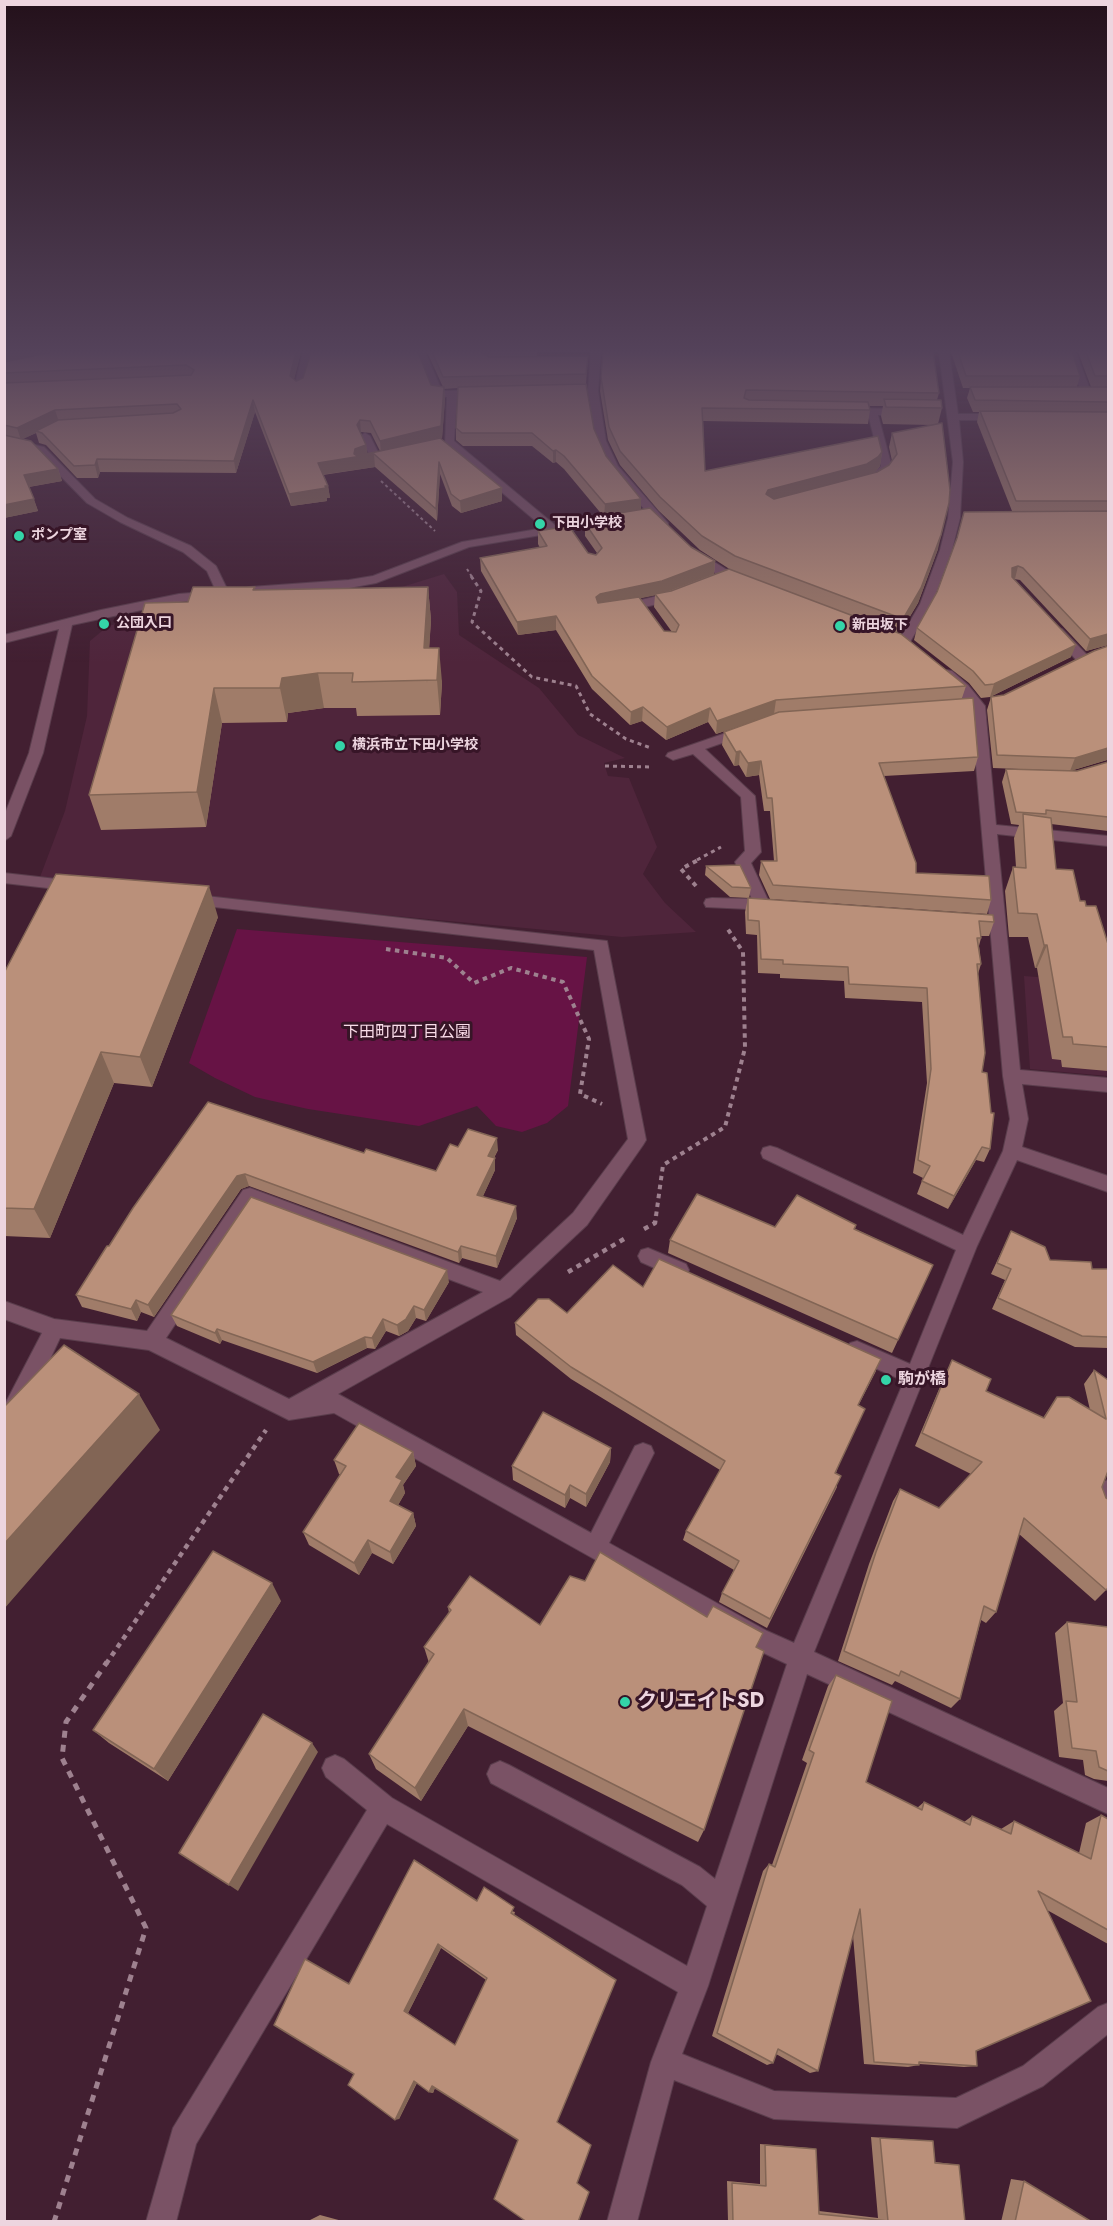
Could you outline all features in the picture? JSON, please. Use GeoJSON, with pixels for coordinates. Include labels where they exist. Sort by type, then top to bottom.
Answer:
{"type":"FeatureCollection","features":[{"type":"Feature","properties":{"kind":"street"},"geometry":{"type":"LineString","coordinates":[[47,456],[91,501],[124,520],[187,549],[212,569],[222,593]]}},
{"type":"Feature","properties":{"kind":"street"},"geometry":{"type":"LineString","coordinates":[[362,464],[382,458],[380,456]]}},
{"type":"Feature","properties":{"kind":"street"},"geometry":{"type":"LineString","coordinates":[[460,456],[554,530]]}},
{"type":"Feature","properties":{"kind":"street"},"geometry":{"type":"LineString","coordinates":[[608,456],[647,516],[671,532]]}},
{"type":"Feature","properties":{"kind":"street"},"geometry":{"type":"LineString","coordinates":[[858,485],[869,482],[888,467],[885,456]]}},
{"type":"Feature","properties":{"kind":"street"},"geometry":{"type":"LineString","coordinates":[[903,643],[926,604],[960,518],[957,456]]}},
{"type":"Feature","properties":{"kind":"street"},"geometry":{"type":"LineString","coordinates":[[4,639],[159,602],[222,593],[349,584],[376,579],[453,548],[554,530],[573,531],[620,520]]}},
{"type":"Feature","properties":{"kind":"street"},"geometry":{"type":"LineString","coordinates":[[687,547],[723,578],[758,588]]}},
{"type":"Feature","properties":{"kind":"street"},"geometry":{"type":"LineString","coordinates":[[603,612],[645,609],[686,591]]}},
{"type":"Feature","properties":{"kind":"street"},"geometry":{"type":"LineString","coordinates":[[4,836],[36,753],[66,624]]}},
{"type":"Feature","properties":{"kind":"street"},"geometry":{"type":"LineString","coordinates":[[1053,626],[1079,661],[1100,654]]}},
{"type":"Feature","properties":{"kind":"street"},"geometry":{"type":"LineString","coordinates":[[622,2222],[665,2062],[694,1986],[809,1632],[916,1376],[967,1246],[1012,1151],[1019,1119],[1011,1076],[992,921],[990,774],[979,705],[963,688],[935,665]]}},
{"type":"Feature","properties":{"kind":"street"},"geometry":{"type":"LineString","coordinates":[[673,756],[764,723]]}},
{"type":"Feature","properties":{"kind":"street"},"geometry":{"type":"LineString","coordinates":[[695,748],[748,796],[753,852],[743,862],[763,905]]}},
{"type":"Feature","properties":{"kind":"street"},"geometry":{"type":"LineString","coordinates":[[991,829],[1108,841]]}},
{"type":"Feature","properties":{"kind":"street"},"geometry":{"type":"LineString","coordinates":[[4,878],[96,889]]}},
{"type":"Feature","properties":{"kind":"street"},"geometry":{"type":"LineString","coordinates":[[176,897],[601,945],[637,1140],[580,1220],[503,1291],[289,1410]]}},
{"type":"Feature","properties":{"kind":"street"},"geometry":{"type":"LineString","coordinates":[[712,903],[787,907]]}},
{"type":"Feature","properties":{"kind":"street"},"geometry":{"type":"LineString","coordinates":[[1011,1076],[1108,1085]]}},
{"type":"Feature","properties":{"kind":"street"},"geometry":{"type":"LineString","coordinates":[[1012,1151],[1108,1184]]}},
{"type":"Feature","properties":{"kind":"street"},"geometry":{"type":"LineString","coordinates":[[770,1153],[967,1246]]}},
{"type":"Feature","properties":{"kind":"street"},"geometry":{"type":"LineString","coordinates":[[152,1341],[250,1196],[503,1291]]}},
{"type":"Feature","properties":{"kind":"street"},"geometry":{"type":"LineString","coordinates":[[648,1256],[702,1280]]}},
{"type":"Feature","properties":{"kind":"street"},"geometry":{"type":"LineString","coordinates":[[4,1310],[54,1328],[152,1341],[289,1410],[336,1403],[759,1640],[1108,1801]]}},
{"type":"Feature","properties":{"kind":"street"},"geometry":{"type":"LineString","coordinates":[[4,1421],[15,1410],[54,1328]]}},
{"type":"Feature","properties":{"kind":"street"},"geometry":{"type":"LineString","coordinates":[[841,1342],[916,1376]]}},
{"type":"Feature","properties":{"kind":"street"},"geometry":{"type":"LineString","coordinates":[[595,1548],[643,1454]]}},
{"type":"Feature","properties":{"kind":"street"},"geometry":{"type":"LineString","coordinates":[[1108,1491],[1104,1500],[1108,1503]]}},
{"type":"Feature","properties":{"kind":"street"},"geometry":{"type":"LineString","coordinates":[[334,1768],[383,1807],[694,1986]]}},
{"type":"Feature","properties":{"kind":"street"},"geometry":{"type":"LineString","coordinates":[[500,1774],[691,1876],[721,1901]]}},
{"type":"Feature","properties":{"kind":"street"},"geometry":{"type":"LineString","coordinates":[[161,2222],[183,2138],[383,1807]]}},
{"type":"Feature","properties":{"kind":"street"},"geometry":{"type":"LineString","coordinates":[[665,2062],[774,2105],[957,2113],[1033,2076],[1108,2017]]}},
{"type":"Feature","properties":{"kind":"path"},"geometry":{"type":"LineString","coordinates":[[362,464],[453,548]]}},
{"type":"Feature","properties":{"kind":"path"},"geometry":{"type":"LineString","coordinates":[[605,766],[650,768],[673,756]]}},
{"type":"Feature","properties":{"kind":"path"},"geometry":{"type":"LineString","coordinates":[[380,948],[447,958],[474,983],[511,968],[563,982],[589,1039],[580,1094],[633,1118]]}},
{"type":"Feature","properties":{"kind":"shaded area","name":"横浜市立下田小学校"},"geometry":{"type":"Polygon","coordinates":[[[444,574],[457,592],[459,635],[539,688],[578,735],[625,758],[604,763],[608,776],[629,778],[657,847],[643,874],[665,903],[696,932],[622,937],[49,884],[40,877],[65,811],[87,716],[90,641],[108,626],[145,617],[376,595],[444,574]]]}},
{"type":"Feature","properties":{"kind":"shaded area"},"geometry":{"type":"Polygon","coordinates":[[[1099,938],[1108,939],[1108,1076],[1030,1069],[1024,976],[1102,982],[1099,938]]]}},
{"type":"Feature","properties":{"kind":"green space","name":"下田町四丁目公園"},"geometry":{"type":"Polygon","coordinates":[[[237,929],[587,957],[568,1106],[547,1123],[522,1132],[496,1126],[477,1106],[419,1126],[308,1109],[255,1097],[215,1078],[189,1063],[237,929]]]}},
{"type":"Feature","properties":{"kind":"building"},"geometry":{"type":"Polygon","coordinates":[[[4,456],[45,456],[58,469],[24,475],[34,499],[4,505],[4,456]]]}},
{"type":"Feature","properties":{"kind":"building"},"geometry":{"type":"Polygon","coordinates":[[[64,456],[236,456],[234,461],[97,459],[95,465],[74,466],[64,456]]]}},
{"type":"Feature","properties":{"kind":"building"},"geometry":{"type":"Polygon","coordinates":[[[274,456],[362,456],[318,463],[328,486],[289,494],[274,456]]]}},
{"type":"Feature","properties":{"kind":"building"},"geometry":{"type":"Polygon","coordinates":[[[376,456],[462,456],[502,488],[460,501],[451,494],[439,462],[436,509],[376,456]]]}},
{"type":"Feature","properties":{"kind":"building"},"geometry":{"type":"Polygon","coordinates":[[[564,456],[606,456],[641,499],[605,504],[564,456]]]}},
{"type":"Feature","properties":{"kind":"building"},"geometry":{"type":"Polygon","coordinates":[[[624,456],[704,456],[705,471],[780,456],[879,456],[867,464],[768,490],[766,494],[774,499],[877,472],[889,465],[896,456],[946,456],[950,490],[941,535],[921,588],[903,619],[735,556],[702,536],[660,497],[624,456]]]}},
{"type":"Feature","properties":{"kind":"building"},"geometry":{"type":"Polygon","coordinates":[[[998,456],[1108,456],[1108,501],[1016,501],[998,456]]]}},
{"type":"Feature","properties":{"kind":"building"},"geometry":{"type":"Polygon","coordinates":[[[650,508],[691,547],[715,561],[662,581],[600,594],[596,597],[598,603],[639,597],[664,631],[676,632],[679,625],[655,594],[671,591],[729,569],[901,634],[966,686],[776,700],[717,721],[710,708],[667,727],[643,707],[631,712],[592,676],[556,616],[517,622],[480,558],[547,546],[538,531],[569,526],[588,553],[596,555],[602,548],[585,523],[617,519],[613,514],[650,508]]]}},
{"type":"Feature","properties":{"kind":"building"},"geometry":{"type":"Polygon","coordinates":[[[1108,511],[1108,634],[1090,639],[1023,568],[1018,566],[1012,568],[1012,577],[1076,645],[994,684],[985,685],[973,671],[917,628],[937,592],[964,512],[1108,511]]]}},
{"type":"Feature","properties":{"kind":"building"},"geometry":{"type":"Polygon","coordinates":[[[193,587],[255,587],[253,590],[428,587],[424,648],[439,648],[437,680],[352,682],[353,673],[318,673],[282,678],[280,688],[214,688],[197,792],[89,795],[145,603],[188,602],[193,587]]]}},
{"type":"Feature","properties":{"kind":"building"},"geometry":{"type":"Polygon","coordinates":[[[1108,646],[1108,748],[1075,758],[997,755],[991,697],[1004,695],[1108,646]]]}},
{"type":"Feature","properties":{"kind":"building"},"geometry":{"type":"Polygon","coordinates":[[[973,698],[978,757],[879,763],[916,863],[916,873],[989,876],[991,900],[773,885],[761,861],[777,861],[772,798],[767,798],[761,761],[748,763],[740,751],[736,752],[724,732],[779,712],[973,698]]]}},
{"type":"Feature","properties":{"kind":"building"},"geometry":{"type":"Polygon","coordinates":[[[1108,762],[1108,817],[1046,810],[1046,814],[1016,812],[1006,769],[1077,771],[1108,762]]]}},
{"type":"Feature","properties":{"kind":"building"},"geometry":{"type":"Polygon","coordinates":[[[1023,814],[1051,818],[1056,869],[1073,870],[1080,901],[1085,901],[1086,906],[1096,906],[1108,944],[1108,1047],[1073,1044],[1072,1037],[1063,1037],[1047,945],[1044,945],[1037,914],[1018,913],[1013,867],[1026,868],[1023,814]]]}},
{"type":"Feature","properties":{"kind":"building"},"geometry":{"type":"Polygon","coordinates":[[[740,865],[751,888],[732,887],[706,866],[740,865]]]}},
{"type":"Feature","properties":{"kind":"building"},"geometry":{"type":"Polygon","coordinates":[[[56,874],[209,886],[140,1057],[101,1052],[34,1209],[4,1208],[4,973],[56,874]]]}},
{"type":"Feature","properties":{"kind":"building"},"geometry":{"type":"Polygon","coordinates":[[[748,898],[993,915],[994,922],[979,921],[981,938],[977,938],[981,964],[977,964],[985,1053],[982,1072],[987,1073],[991,1113],[994,1113],[990,1149],[982,1147],[954,1196],[922,1181],[930,1166],[918,1160],[931,1069],[927,988],[849,984],[848,967],[783,964],[783,960],[761,959],[759,921],[748,920],[748,898]]]}},
{"type":"Feature","properties":{"kind":"building"},"geometry":{"type":"Polygon","coordinates":[[[208,1102],[364,1153],[366,1149],[436,1171],[450,1144],[458,1147],[468,1129],[497,1138],[488,1156],[495,1158],[477,1195],[516,1206],[496,1256],[461,1246],[458,1252],[245,1174],[237,1176],[148,1305],[136,1300],[131,1309],[76,1295],[107,1246],[208,1102]]]}},
{"type":"Feature","properties":{"kind":"building"},"geometry":{"type":"Polygon","coordinates":[[[697,1194],[775,1227],[797,1195],[856,1225],[854,1229],[933,1265],[898,1340],[670,1240],[697,1194]]]}},
{"type":"Feature","properties":{"kind":"building"},"geometry":{"type":"Polygon","coordinates":[[[251,1197],[447,1270],[424,1310],[414,1306],[406,1319],[397,1325],[383,1319],[372,1338],[365,1337],[313,1362],[217,1329],[215,1333],[171,1315],[251,1197]]]}},
{"type":"Feature","properties":{"kind":"building"},"geometry":{"type":"Polygon","coordinates":[[[1011,1231],[1045,1247],[1050,1260],[1091,1262],[1092,1269],[1108,1269],[1108,1337],[1082,1336],[998,1298],[1011,1269],[997,1263],[1011,1231]]]}},
{"type":"Feature","properties":{"kind":"building"},"geometry":{"type":"Polygon","coordinates":[[[659,1259],[881,1359],[858,1405],[865,1409],[835,1473],[841,1476],[770,1619],[722,1593],[739,1561],[686,1531],[725,1461],[571,1367],[515,1323],[538,1299],[549,1299],[567,1313],[613,1265],[643,1287],[659,1259]]]}},
{"type":"Feature","properties":{"kind":"building"},"geometry":{"type":"Polygon","coordinates":[[[64,1345],[139,1394],[4,1544],[4,1407],[64,1345]]]}},
{"type":"Feature","properties":{"kind":"building"},"geometry":{"type":"Polygon","coordinates":[[[952,1360],[991,1379],[986,1391],[1044,1418],[1057,1397],[1069,1397],[1106,1419],[1094,1370],[1108,1380],[1108,1471],[1102,1487],[1108,1499],[1108,1588],[1106,1590],[1024,1518],[996,1612],[984,1606],[960,1699],[901,1671],[899,1676],[844,1651],[876,1552],[900,1489],[939,1508],[982,1462],[922,1433],[952,1360]]]}},
{"type":"Feature","properties":{"kind":"building"},"geometry":{"type":"Polygon","coordinates":[[[543,1412],[611,1448],[586,1494],[570,1485],[565,1495],[512,1466],[543,1412]]]}},
{"type":"Feature","properties":{"kind":"building"},"geometry":{"type":"Polygon","coordinates":[[[359,1423],[413,1452],[396,1477],[402,1480],[390,1501],[413,1513],[390,1552],[368,1540],[354,1563],[303,1532],[346,1466],[334,1460],[359,1423]]]}},
{"type":"Feature","properties":{"kind":"building"},"geometry":{"type":"Polygon","coordinates":[[[213,1551],[272,1583],[154,1769],[93,1730],[213,1551]]]}},
{"type":"Feature","properties":{"kind":"building","name":"クリエイトSD"},"geometry":{"type":"Polygon","coordinates":[[[600,1552],[707,1617],[713,1606],[763,1633],[756,1647],[764,1651],[704,1830],[464,1709],[415,1788],[369,1754],[434,1654],[424,1647],[451,1610],[448,1607],[470,1576],[540,1625],[570,1576],[585,1581],[600,1552]]]}},
{"type":"Feature","properties":{"kind":"building"},"geometry":{"type":"Polygon","coordinates":[[[1067,1622],[1108,1627],[1108,1771],[1099,1767],[1096,1751],[1072,1748],[1066,1701],[1077,1702],[1067,1622]]]}},
{"type":"Feature","properties":{"kind":"building"},"geometry":{"type":"Polygon","coordinates":[[[836,1675],[892,1701],[866,1782],[922,1810],[924,1802],[970,1825],[972,1816],[1011,1834],[1014,1821],[1091,1859],[1101,1815],[1108,1819],[1108,1930],[1038,1891],[1091,2001],[976,2051],[977,2066],[874,2062],[860,1909],[818,2071],[778,2049],[773,2063],[717,2033],[769,1864],[775,1867],[814,1753],[809,1750],[836,1675]]]}},
{"type":"Feature","properties":{"kind":"building"},"geometry":{"type":"Polygon","coordinates":[[[263,1714],[312,1743],[229,1885],[179,1853],[263,1714]]]}},
{"type":"Feature","properties":{"kind":"building"},"geometry":{"type":"Polygon","coordinates":[[[414,1860],[477,1901],[484,1887],[514,1907],[511,1913],[616,1980],[557,2122],[591,2145],[577,2183],[589,2192],[578,2222],[527,2222],[494,2199],[518,2140],[432,2086],[429,2092],[414,2081],[395,2120],[348,2085],[354,2074],[274,2025],[305,1959],[349,1984],[414,1860]],[[438,1944],[404,2011],[455,2045],[487,1978],[438,1944]]]}},
{"type":"Feature","properties":{"kind":"building"},"geometry":{"type":"Polygon","coordinates":[[[880,2138],[933,2141],[935,2163],[959,2165],[965,2222],[733,2222],[732,2183],[766,2186],[765,2145],[816,2149],[819,2214],[888,2221],[880,2138]]]}},
{"type":"Feature","properties":{"kind":"building"},"geometry":{"type":"Polygon","coordinates":[[[1024,2181],[1092,2222],[1015,2222],[1024,2181]]]}},
{"type":"Feature","properties":{"kind":"place","name":"下田小学校"},"geometry":{"type":"Point","coordinates":[540,524]}},
{"type":"Feature","properties":{"kind":"place","name":"ポンプ室"},"geometry":{"type":"Point","coordinates":[19,536]}},
{"type":"Feature","properties":{"kind":"place","name":"公団入口"},"geometry":{"type":"Point","coordinates":[104,624]}},
{"type":"Feature","properties":{"kind":"place","name":"新田坂下"},"geometry":{"type":"Point","coordinates":[840,626]}},
{"type":"Feature","properties":{"kind":"place","name":"横浜市立下田小学校"},"geometry":{"type":"Point","coordinates":[340,746]}},
{"type":"Feature","properties":{"kind":"place","name":"駒が橋"},"geometry":{"type":"Point","coordinates":[886,1380]}},
{"type":"Feature","properties":{"kind":"place","name":"クリエイトSD"},"geometry":{"type":"Point","coordinates":[625,1702]}}]}
